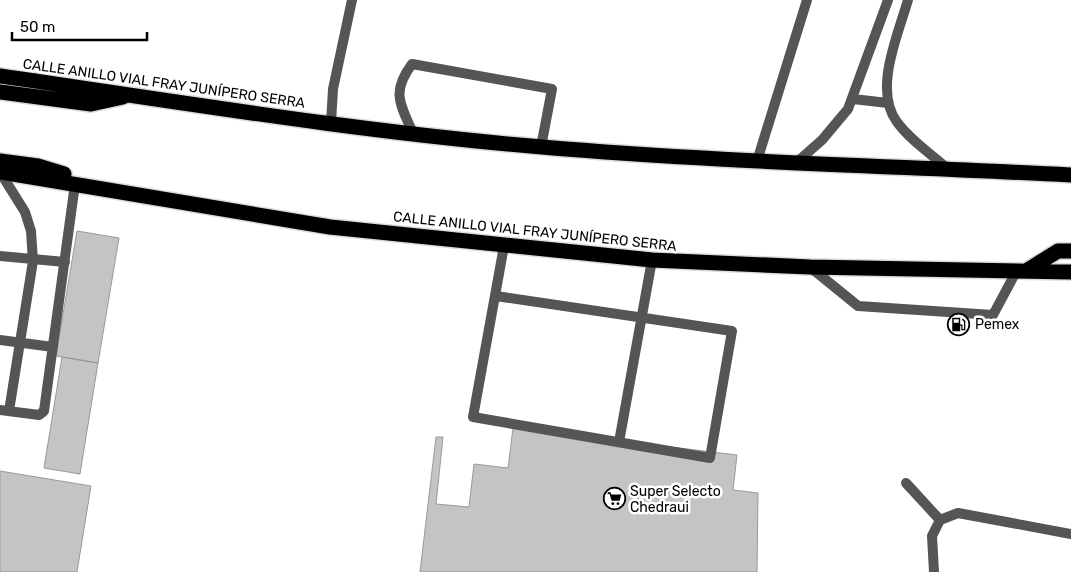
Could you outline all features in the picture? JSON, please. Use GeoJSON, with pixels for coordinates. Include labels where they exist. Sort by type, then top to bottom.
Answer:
{"type":"FeatureCollection","features":[{"type":"Feature","properties":{"kind":"highway","name":"CALLE ANILLO VIAL FRAY JUNÍPERO SERRA"},"geometry":{"type":"LineString","coordinates":[[0,76],[331,123],[541,147],[757,161],[1071,175]]}},
{"type":"Feature","properties":{"kind":"highway"},"geometry":{"type":"LineString","coordinates":[[0,92],[91,104],[132,95]]}},
{"type":"Feature","properties":{"kind":"highway"},"geometry":{"type":"LineString","coordinates":[[0,160],[38,166],[115,190]]}},
{"type":"Feature","properties":{"kind":"highway","name":"CALLE ANILLO VIAL FRAY JUNÍPERO SERRA"},"geometry":{"type":"LineString","coordinates":[[0,172],[330,227],[652,260],[810,268],[1071,272]]}},
{"type":"Feature","properties":{"kind":"highway"},"geometry":{"type":"LineString","coordinates":[[1021,271],[1058,251],[1071,252]]}},
{"type":"Feature","properties":{"kind":"street"},"geometry":{"type":"LineString","coordinates":[[331,123],[333,89],[352,0]]}},
{"type":"Feature","properties":{"kind":"street"},"geometry":{"type":"LineString","coordinates":[[757,161],[807,0]]}},
{"type":"Feature","properties":{"kind":"street"},"geometry":{"type":"LineString","coordinates":[[797,162],[840,121],[853,99],[888,0]]}},
{"type":"Feature","properties":{"kind":"street"},"geometry":{"type":"LineString","coordinates":[[908,0],[886,82],[888,103],[896,121],[904,131],[948,169]]}},
{"type":"Feature","properties":{"kind":"street"},"geometry":{"type":"LineString","coordinates":[[412,133],[398,101],[402,81],[412,64],[552,89],[541,147]]}},
{"type":"Feature","properties":{"kind":"street"},"geometry":{"type":"LineString","coordinates":[[853,99],[888,103]]}},
{"type":"Feature","properties":{"kind":"street"},"geometry":{"type":"LineString","coordinates":[[0,172],[25,212],[31,230],[33,261],[20,343],[5,411],[42,414],[54,347],[75,184]]}},
{"type":"Feature","properties":{"kind":"street"},"geometry":{"type":"LineString","coordinates":[[496,296],[732,331],[710,458],[473,417],[504,246]]}},
{"type":"Feature","properties":{"kind":"street"},"geometry":{"type":"LineString","coordinates":[[0,256],[33,261],[65,262]]}},
{"type":"Feature","properties":{"kind":"street"},"geometry":{"type":"LineString","coordinates":[[619,442],[652,260]]}},
{"type":"Feature","properties":{"kind":"street"},"geometry":{"type":"LineString","coordinates":[[810,268],[858,306],[993,315],[1021,271]]}},
{"type":"Feature","properties":{"kind":"street"},"geometry":{"type":"LineString","coordinates":[[0,340],[54,347]]}},
{"type":"Feature","properties":{"kind":"street"},"geometry":{"type":"LineString","coordinates":[[906,483],[940,520]]}},
{"type":"Feature","properties":{"kind":"street"},"geometry":{"type":"LineString","coordinates":[[934,572],[932,536],[940,520],[958,513],[1071,534]]}},
{"type":"Feature","properties":{"kind":"building"},"geometry":{"type":"Polygon","coordinates":[[[77,231],[119,238],[98,363],[56,356],[77,231]]]}},
{"type":"Feature","properties":{"kind":"building"},"geometry":{"type":"Polygon","coordinates":[[[62,357],[98,363],[80,474],[44,468],[62,357]]]}},
{"type":"Feature","properties":{"kind":"building","name":"Super Selecto Chedraui"},"geometry":{"type":"Polygon","coordinates":[[[513,428],[737,455],[733,490],[758,493],[757,572],[420,572],[436,437],[443,437],[436,504],[469,507],[474,464],[508,468],[513,428]]]}},
{"type":"Feature","properties":{"kind":"building"},"geometry":{"type":"Polygon","coordinates":[[[0,471],[91,486],[77,572],[0,572],[0,471]]]}},
{"type":"Feature","properties":{"kind":"place","name":"Pemex"},"geometry":{"type":"Point","coordinates":[959,324]}},
{"type":"Feature","properties":{"kind":"place","name":"Super Selecto Chedraui"},"geometry":{"type":"Point","coordinates":[614,499]}}]}
